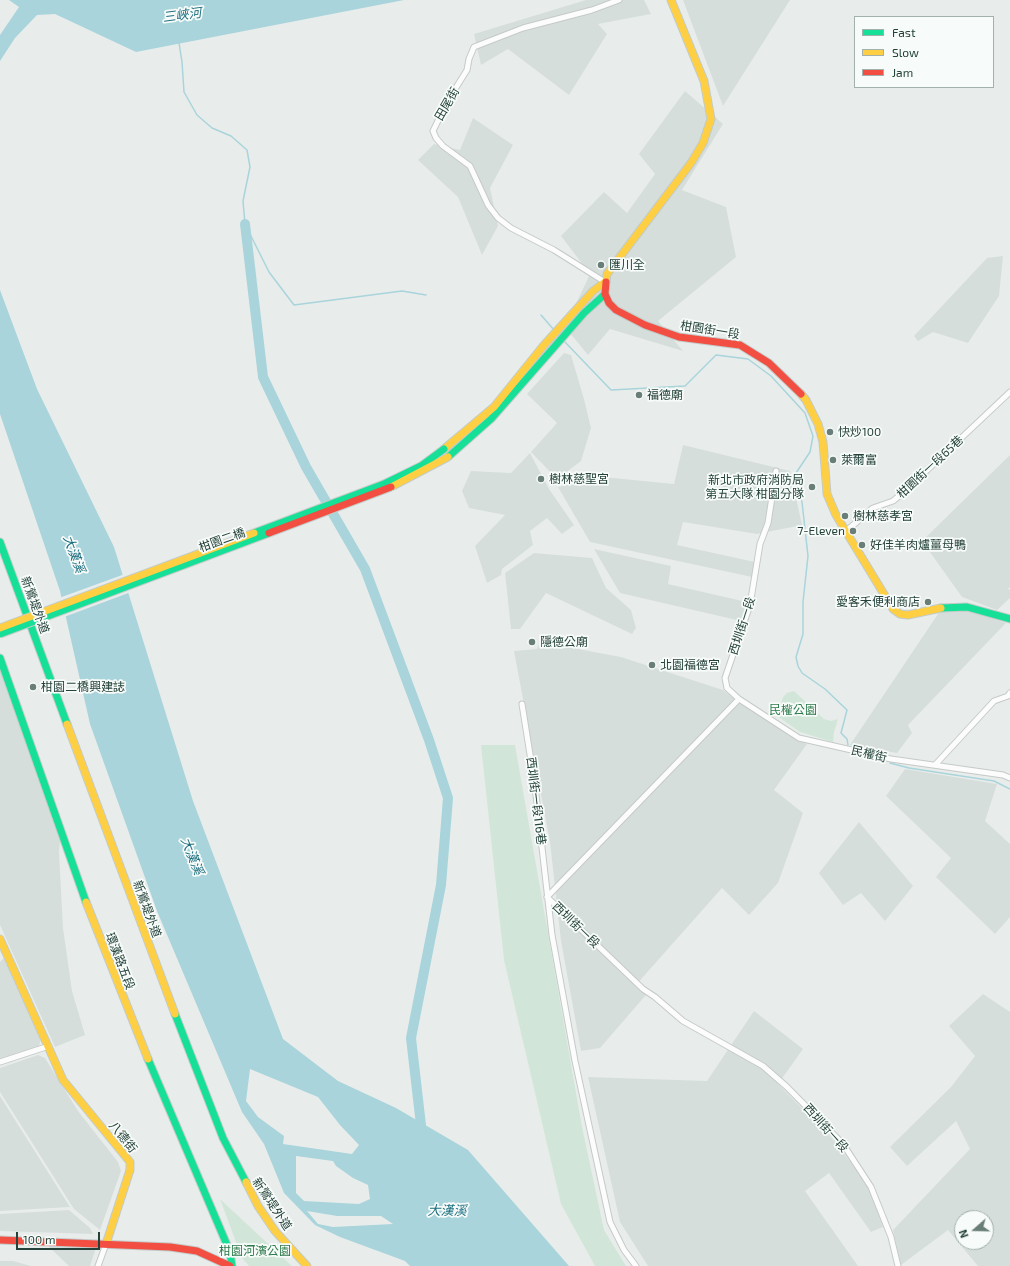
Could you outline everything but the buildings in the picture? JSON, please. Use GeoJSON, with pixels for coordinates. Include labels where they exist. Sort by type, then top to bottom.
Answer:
{"type":"FeatureCollection","features":[{"type":"Feature","properties":{"kind":"street","name":"田尾街"},"geometry":{"type":"LineString","coordinates":[[605,282],[554,250],[511,228],[498,218],[488,205],[470,166],[443,146],[436,138],[433,131],[447,102],[467,70],[469,59],[474,47],[523,28],[592,10],[619,0]]}},
{"type":"Feature","properties":{"kind":"street"},"geometry":{"type":"LineString","coordinates":[[605,294],[607,274],[691,163],[708,131],[711,119],[708,96],[672,0]]}},
{"type":"Feature","properties":{"kind":"street","name":"柑園二橋"},"geometry":{"type":"LineString","coordinates":[[0,628],[384,484],[421,466],[444,449],[494,407],[544,346],[593,291],[605,282]]}},
{"type":"Feature","properties":{"kind":"street","name":"柑園二橋"},"geometry":{"type":"LineString","coordinates":[[0,634],[402,483],[448,457],[491,419],[580,318],[605,294]]}},
{"type":"Feature","properties":{"kind":"street","name":"柑園街一段"},"geometry":{"type":"LineString","coordinates":[[605,294],[609,302],[616,310],[645,325],[679,337],[740,345],[769,363],[787,379],[806,400],[818,424],[823,442],[827,494],[845,532],[893,609],[900,614],[908,615],[936,608],[951,606],[967,607],[1010,619]]}},
{"type":"Feature","properties":{"kind":"street","name":"柑園街一段65巷"},"geometry":{"type":"LineString","coordinates":[[845,532],[873,508],[893,501],[905,492],[1010,392]]}},
{"type":"Feature","properties":{"kind":"street","name":"西圳街一段"},"geometry":{"type":"LineString","coordinates":[[776,472],[768,523],[760,544],[750,604],[725,678],[727,688],[739,699],[548,897],[643,989],[655,997],[683,1021],[762,1066],[788,1087],[843,1144],[871,1187],[891,1237],[898,1266]]}},
{"type":"Feature","properties":{"kind":"street","name":"新鶯堤外道"},"geometry":{"type":"LineString","coordinates":[[0,542],[188,1049],[223,1138],[258,1206],[275,1230],[307,1266]]}},
{"type":"Feature","properties":{"kind":"street","name":"環漢路五段"},"geometry":{"type":"LineString","coordinates":[[0,658],[100,938],[146,1055],[230,1252],[231,1266]]}},
{"type":"Feature","properties":{"kind":"street"},"geometry":{"type":"LineString","coordinates":[[935,765],[994,701],[1008,696],[1010,693]]}},
{"type":"Feature","properties":{"kind":"street","name":"民權街"},"geometry":{"type":"LineString","coordinates":[[739,699],[799,738],[891,759],[1003,775],[1010,778]]}},
{"type":"Feature","properties":{"kind":"street","name":"西圳街一段116巷"},"geometry":{"type":"LineString","coordinates":[[522,704],[535,786],[552,935],[575,1061],[610,1222],[624,1250],[636,1266]]}},
{"type":"Feature","properties":{"kind":"street","name":"八德街"},"geometry":{"type":"LineString","coordinates":[[0,939],[68,1087],[130,1162],[130,1170],[106,1244]]}},
{"type":"Feature","properties":{"kind":"street"},"geometry":{"type":"LineString","coordinates":[[0,1062],[48,1046]]}},
{"type":"Feature","properties":{"kind":"street"},"geometry":{"type":"LineString","coordinates":[[0,1240],[170,1247],[197,1251],[231,1266]]}},
{"type":"Feature","properties":{"kind":"street"},"geometry":{"type":"LineString","coordinates":[[98,1266],[106,1244]]}},
{"type":"Feature","properties":{"kind":"shaded area"},"geometry":{"type":"Polygon","coordinates":[[[586,0],[644,0],[651,14],[598,24],[607,34],[569,95],[508,49],[481,65],[474,34],[586,0]]]}},
{"type":"Feature","properties":{"kind":"shaded area"},"geometry":{"type":"Polygon","coordinates":[[[683,0],[790,0],[723,106],[683,0]]]}},
{"type":"Feature","properties":{"kind":"shaded area"},"geometry":{"type":"Polygon","coordinates":[[[685,91],[723,124],[682,190],[726,207],[736,257],[658,321],[683,351],[610,329],[588,355],[565,327],[590,274],[561,236],[604,192],[627,213],[655,174],[639,154],[685,91]]]}},
{"type":"Feature","properties":{"kind":"shaded area"},"geometry":{"type":"Polygon","coordinates":[[[473,118],[513,145],[490,188],[498,226],[482,255],[458,197],[418,160],[434,144],[460,150],[473,118]]]}},
{"type":"Feature","properties":{"kind":"shaded area"},"geometry":{"type":"Polygon","coordinates":[[[1003,256],[999,296],[968,343],[933,332],[918,341],[914,336],[987,258],[1003,256]]]}},
{"type":"Feature","properties":{"kind":"shaded area"},"geometry":{"type":"Polygon","coordinates":[[[564,353],[571,355],[591,428],[581,461],[557,479],[531,452],[557,423],[527,394],[564,353]]]}},
{"type":"Feature","properties":{"kind":"shaded area"},"geometry":{"type":"Polygon","coordinates":[[[683,445],[790,471],[802,525],[757,534],[683,522],[677,545],[755,562],[752,577],[590,542],[558,487],[603,477],[674,484],[683,445]]]}},
{"type":"Feature","properties":{"kind":"shaded area"},"geometry":{"type":"Polygon","coordinates":[[[530,453],[549,489],[574,525],[562,534],[547,518],[530,531],[533,545],[502,569],[501,575],[487,583],[475,546],[505,515],[469,508],[462,491],[471,471],[511,473],[530,453]]]}},
{"type":"Feature","properties":{"kind":"shaded area"},"geometry":{"type":"Polygon","coordinates":[[[1010,455],[1010,587],[1008,589],[1010,590],[1010,598],[997,610],[962,597],[922,541],[1010,455]]]}},
{"type":"Feature","properties":{"kind":"shaded area"},"geometry":{"type":"Polygon","coordinates":[[[594,549],[671,566],[668,584],[747,602],[741,621],[620,593],[594,549]]]}},
{"type":"Feature","properties":{"kind":"shaded area"},"geometry":{"type":"Polygon","coordinates":[[[534,553],[592,558],[606,588],[631,610],[636,628],[632,634],[546,593],[520,629],[511,629],[505,573],[534,553]]]}},
{"type":"Feature","properties":{"kind":"shaded area"},"geometry":{"type":"Polygon","coordinates":[[[940,611],[968,611],[1006,623],[908,725],[912,733],[897,753],[850,745],[940,611]]]}},
{"type":"Feature","properties":{"kind":"shaded area"},"geometry":{"type":"Polygon","coordinates":[[[540,642],[621,657],[723,690],[741,704],[807,744],[774,790],[803,813],[778,883],[749,915],[722,888],[635,986],[646,995],[600,1048],[581,1051],[561,941],[550,842],[514,651],[537,649],[540,642]]]}},
{"type":"Feature","properties":{"kind":"shaded area"},"geometry":{"type":"Polygon","coordinates":[[[0,669],[60,841],[59,852],[63,928],[72,991],[85,1035],[55,1047],[0,925],[0,669]]]}},
{"type":"Feature","properties":{"kind":"shaded area"},"geometry":{"type":"Polygon","coordinates":[[[905,769],[997,784],[985,821],[1010,844],[1010,917],[995,934],[936,877],[951,858],[886,796],[905,769]]]}},
{"type":"Feature","properties":{"kind":"shaded area"},"geometry":{"type":"Polygon","coordinates":[[[859,822],[913,886],[885,921],[861,893],[843,905],[819,873],[859,822]]]}},
{"type":"Feature","properties":{"kind":"shaded area"},"geometry":{"type":"Polygon","coordinates":[[[4,958],[41,1039],[39,1046],[0,1058],[0,962],[4,958]]]}},
{"type":"Feature","properties":{"kind":"shaded area"},"geometry":{"type":"Polygon","coordinates":[[[983,994],[1010,1012],[1010,1266],[978,1266],[965,1250],[994,1250],[994,1210],[954,1210],[954,1237],[948,1230],[901,1265],[893,1230],[970,1149],[956,1121],[907,1166],[890,1147],[951,1087],[975,1056],[949,1026],[983,994]]]}},
{"type":"Feature","properties":{"kind":"shaded area"},"geometry":{"type":"Polygon","coordinates":[[[754,1011],[803,1049],[778,1084],[838,1145],[870,1189],[883,1227],[871,1232],[829,1173],[805,1191],[858,1266],[648,1266],[620,1222],[588,1077],[707,1081],[754,1011]]]}},
{"type":"Feature","properties":{"kind":"shaded area"},"geometry":{"type":"Polygon","coordinates":[[[38,1055],[45,1058],[78,1111],[118,1162],[121,1171],[100,1230],[74,1209],[0,1092],[0,1068],[38,1055]]]}},
{"type":"Feature","properties":{"kind":"shaded area"},"geometry":{"type":"Polygon","coordinates":[[[0,1096],[70,1207],[0,1211],[0,1096]]]}},
{"type":"Feature","properties":{"kind":"shaded area"},"geometry":{"type":"Polygon","coordinates":[[[69,1210],[90,1228],[93,1234],[0,1231],[0,1214],[69,1210]]]}},
{"type":"Feature","properties":{"kind":"shaded area"},"geometry":{"type":"Polygon","coordinates":[[[93,1245],[95,1251],[90,1266],[69,1266],[48,1246],[93,1245]]]}},
{"type":"Feature","properties":{"kind":"shaded area"},"geometry":{"type":"Polygon","coordinates":[[[0,1261],[13,1261],[31,1266],[0,1266],[0,1261]]]}},
{"type":"Feature","properties":{"kind":"green space","name":"民權公園"},"geometry":{"type":"Polygon","coordinates":[[[794,691],[824,719],[831,721],[838,719],[833,742],[800,732],[777,716],[783,697],[787,693],[794,691]]]}},
{"type":"Feature","properties":{"kind":"green space"},"geometry":{"type":"Polygon","coordinates":[[[481,745],[515,745],[582,1127],[604,1230],[626,1266],[595,1266],[561,1204],[504,960],[481,745]]]}},
{"type":"Feature","properties":{"kind":"green space","name":"柑園河濱公園"},"geometry":{"type":"Polygon","coordinates":[[[220,1199],[292,1266],[249,1266],[242,1258],[220,1199]]]}},
{"type":"Feature","properties":{"kind":"water","name":"三峽河"},"geometry":{"type":"Polygon","coordinates":[[[9,0],[404,0],[136,52],[55,14],[37,15],[15,38],[0,61],[0,35],[19,7],[9,0]]]}},
{"type":"Feature","properties":{"kind":"water","name":"大漢溪"},"geometry":{"type":"Polygon","coordinates":[[[0,290],[37,389],[114,547],[193,801],[283,1039],[338,1081],[396,1108],[468,1150],[569,1266],[410,1266],[405,1261],[340,1237],[315,1225],[284,1193],[264,1144],[242,1112],[157,911],[90,724],[60,591],[0,414],[0,290]],[[250,1069],[246,1101],[258,1117],[284,1136],[283,1144],[352,1154],[359,1145],[340,1125],[318,1097],[250,1069]],[[296,1156],[296,1193],[304,1201],[359,1204],[370,1199],[368,1185],[353,1178],[336,1166],[333,1161],[296,1156]],[[307,1211],[318,1224],[333,1227],[393,1224],[381,1216],[337,1216],[307,1211]]]}},
{"type":"Feature","properties":{"kind":"pier"},"geometry":{"type":"Polygon","coordinates":[[[125,574],[131,592],[64,617],[59,598],[125,574]]]}},
{"type":"Feature","properties":{"kind":"waterway"},"geometry":{"type":"LineString","coordinates":[[179,43],[184,92],[197,115],[212,128],[231,136],[247,150],[250,167],[243,201],[245,224],[269,272],[294,305],[402,291],[426,295]]}},
{"type":"Feature","properties":{"kind":"waterway"},"geometry":{"type":"LineString","coordinates":[[245,224],[263,377],[306,467],[365,569],[429,740],[448,798],[441,885],[411,1038],[422,1134]]}},
{"type":"Feature","properties":{"kind":"waterway"},"geometry":{"type":"LineString","coordinates":[[541,315],[555,331]]}},
{"type":"Feature","properties":{"kind":"waterway"},"geometry":{"type":"LineString","coordinates":[[564,341],[611,390],[685,386],[716,355],[748,359],[771,376],[805,413],[813,436],[810,452],[794,476],[802,502],[808,556],[803,602],[803,634],[796,657],[798,666],[802,673],[825,689],[847,710],[841,733],[847,739],[848,745]]}},
{"type":"Feature","properties":{"kind":"waterway"},"geometry":{"type":"LineString","coordinates":[[890,763],[909,768],[994,781],[1010,789]]}},
{"type":"Feature","properties":{"kind":"traffic: fast"},"geometry":{"type":"LineString","coordinates":[[448,457],[491,419],[584,313],[605,294]]}},
{"type":"Feature","properties":{"kind":"traffic: fast"},"geometry":{"type":"LineString","coordinates":[[254,533],[384,484],[421,466],[444,449]]}},
{"type":"Feature","properties":{"kind":"traffic: fast"},"geometry":{"type":"LineString","coordinates":[[0,634],[269,533]]}},
{"type":"Feature","properties":{"kind":"traffic: fast"},"geometry":{"type":"LineString","coordinates":[[0,542],[67,724]]}},
{"type":"Feature","properties":{"kind":"traffic: fast"},"geometry":{"type":"LineString","coordinates":[[941,608],[967,607],[1010,619]]}},
{"type":"Feature","properties":{"kind":"traffic: fast"},"geometry":{"type":"LineString","coordinates":[[0,658],[86,902]]}},
{"type":"Feature","properties":{"kind":"traffic: fast"},"geometry":{"type":"LineString","coordinates":[[175,1014],[223,1138],[246,1182]]}},
{"type":"Feature","properties":{"kind":"traffic: fast"},"geometry":{"type":"LineString","coordinates":[[148,1059],[230,1252],[232,1266]]}},
{"type":"Feature","properties":{"kind":"traffic: slow"},"geometry":{"type":"LineString","coordinates":[[606,282],[607,274],[691,163],[703,143],[711,119],[704,81],[671,0]]}},
{"type":"Feature","properties":{"kind":"traffic: slow"},"geometry":{"type":"LineString","coordinates":[[444,449],[494,407],[544,345],[593,291],[605,282]]}},
{"type":"Feature","properties":{"kind":"traffic: slow"},"geometry":{"type":"LineString","coordinates":[[801,394],[806,400],[818,424],[823,442],[827,494],[836,515],[893,609],[900,614],[908,615],[941,608]]}},
{"type":"Feature","properties":{"kind":"traffic: slow"},"geometry":{"type":"LineString","coordinates":[[391,487],[448,457]]}},
{"type":"Feature","properties":{"kind":"traffic: slow"},"geometry":{"type":"LineString","coordinates":[[0,628],[254,533]]}},
{"type":"Feature","properties":{"kind":"traffic: slow"},"geometry":{"type":"LineString","coordinates":[[67,724],[175,1014]]}},
{"type":"Feature","properties":{"kind":"traffic: slow"},"geometry":{"type":"LineString","coordinates":[[86,902],[148,1059]]}},
{"type":"Feature","properties":{"kind":"traffic: slow"},"geometry":{"type":"LineString","coordinates":[[0,939],[63,1080],[130,1162],[130,1170],[106,1244]]}},
{"type":"Feature","properties":{"kind":"traffic: slow"},"geometry":{"type":"LineString","coordinates":[[246,1182],[258,1206],[275,1231],[307,1266]]}},
{"type":"Feature","properties":{"kind":"traffic: jam"},"geometry":{"type":"LineString","coordinates":[[606,282],[605,294],[609,303],[616,310],[645,325],[679,337],[740,345],[769,363],[801,394]]}},
{"type":"Feature","properties":{"kind":"traffic: jam"},"geometry":{"type":"LineString","coordinates":[[269,533],[391,487]]}},
{"type":"Feature","properties":{"kind":"traffic: jam"},"geometry":{"type":"LineString","coordinates":[[0,1240],[170,1247],[197,1251],[230,1266]]}},
{"type":"Feature","properties":{"kind":"place","name":"匯川全"},"geometry":{"type":"Point","coordinates":[601,265]}},
{"type":"Feature","properties":{"kind":"place","name":"福德廟"},"geometry":{"type":"Point","coordinates":[639,395]}},
{"type":"Feature","properties":{"kind":"place","name":"快炒100"},"geometry":{"type":"Point","coordinates":[830,432]}},
{"type":"Feature","properties":{"kind":"place","name":"萊爾富"},"geometry":{"type":"Point","coordinates":[833,460]}},
{"type":"Feature","properties":{"kind":"place","name":"樹林慈聖宮"},"geometry":{"type":"Point","coordinates":[541,479]}},
{"type":"Feature","properties":{"kind":"place","name":"新北市政府消防局 第五大隊 柑園分隊"},"geometry":{"type":"Point","coordinates":[812,487]}},
{"type":"Feature","properties":{"kind":"place","name":"樹林慈孝宮"},"geometry":{"type":"Point","coordinates":[845,516]}},
{"type":"Feature","properties":{"kind":"place","name":"7-Eleven"},"geometry":{"type":"Point","coordinates":[853,531]}},
{"type":"Feature","properties":{"kind":"place","name":"好佳羊肉爐薑母鴨"},"geometry":{"type":"Point","coordinates":[862,545]}},
{"type":"Feature","properties":{"kind":"place","name":"愛客禾便利商店"},"geometry":{"type":"Point","coordinates":[928,602]}},
{"type":"Feature","properties":{"kind":"place","name":"隱德公廟"},"geometry":{"type":"Point","coordinates":[532,642]}},
{"type":"Feature","properties":{"kind":"place","name":"北園福德宮"},"geometry":{"type":"Point","coordinates":[652,665]}},
{"type":"Feature","properties":{"kind":"place","name":"柑園二橋興建誌"},"geometry":{"type":"Point","coordinates":[33,687]}}]}
